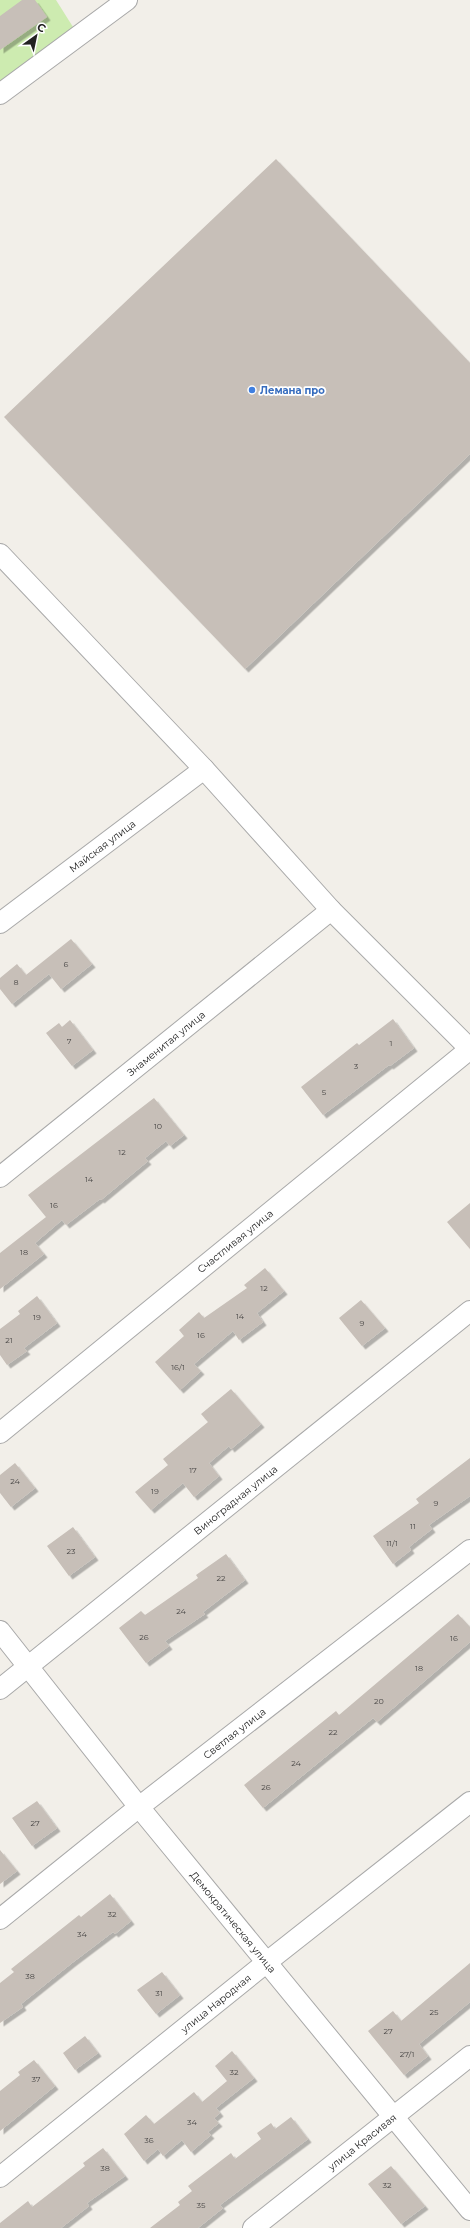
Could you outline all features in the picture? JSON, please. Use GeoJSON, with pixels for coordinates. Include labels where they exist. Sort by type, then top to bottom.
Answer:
{"type":"FeatureCollection","features":[{"type":"Feature","properties":{"kind":"street"},"geometry":{"type":"LineString","coordinates":[[0,94],[127,0]]}},
{"type":"Feature","properties":{"kind":"street"},"geometry":{"type":"LineString","coordinates":[[0,554],[204,769],[331,910],[470,1050]]}},
{"type":"Feature","properties":{"kind":"street","name":"Майская улица"},"geometry":{"type":"LineString","coordinates":[[0,923],[204,769]]}},
{"type":"Feature","properties":{"kind":"street","name":"Знаменитая улица"},"geometry":{"type":"LineString","coordinates":[[0,1176],[331,910]]}},
{"type":"Feature","properties":{"kind":"street","name":"Счастливая улица"},"geometry":{"type":"LineString","coordinates":[[0,1433],[470,1050]]}},
{"type":"Feature","properties":{"kind":"street","name":"Виноградная улица"},"geometry":{"type":"LineString","coordinates":[[0,1689],[470,1311]]}},
{"type":"Feature","properties":{"kind":"street","name":"Светлая улица"},"geometry":{"type":"LineString","coordinates":[[0,1919],[139,1807],[470,1550]]}},
{"type":"Feature","properties":{"kind":"street","name":"Демократическая улица"},"geometry":{"type":"LineString","coordinates":[[0,1631],[139,1807],[470,2210]]}},
{"type":"Feature","properties":{"kind":"street","name":"улица Народная"},"geometry":{"type":"LineString","coordinates":[[0,2177],[266,1962],[470,1802]]}},
{"type":"Feature","properties":{"kind":"street","name":"улица Красивая"},"geometry":{"type":"LineString","coordinates":[[254,2228],[470,2056]]}},
{"type":"Feature","properties":{"kind":"green space"},"geometry":{"type":"Polygon","coordinates":[[[0,0],[56,0],[73,27],[0,83],[0,0]]]}},
{"type":"Feature","properties":{"kind":"building"},"geometry":{"type":"Polygon","coordinates":[[[22,0],[35,0],[47,17],[0,50],[0,16],[22,0]]]}},
{"type":"Feature","properties":{"kind":"building","name":"Лемана про"},"geometry":{"type":"Polygon","coordinates":[[[276,159],[470,363],[470,454],[245,669],[4,417],[276,159]]]}},
{"type":"Feature","properties":{"kind":"building"},"geometry":{"type":"Polygon","coordinates":[[[71,939],[92,964],[61,989],[49,974],[12,1004],[0,989],[0,978],[17,964],[26,975],[71,939]]]}},
{"type":"Feature","properties":{"kind":"building"},"geometry":{"type":"Polygon","coordinates":[[[393,1019],[414,1048],[323,1115],[301,1087],[357,1043],[359,1045],[393,1019]]]}},
{"type":"Feature","properties":{"kind":"building"},"geometry":{"type":"Polygon","coordinates":[[[70,1020],[93,1050],[72,1066],[46,1033],[59,1023],[62,1027],[70,1020]]]}},
{"type":"Feature","properties":{"kind":"building"},"geometry":{"type":"Polygon","coordinates":[[[154,1098],[184,1135],[170,1146],[166,1141],[145,1158],[148,1161],[101,1200],[100,1199],[66,1225],[62,1220],[35,1243],[44,1254],[0,1289],[0,1253],[46,1217],[28,1195],[154,1098]]]}},
{"type":"Feature","properties":{"kind":"building"},"geometry":{"type":"Polygon","coordinates":[[[470,1203],[470,1249],[447,1222],[470,1203]]]}},
{"type":"Feature","properties":{"kind":"building"},"geometry":{"type":"Polygon","coordinates":[[[265,1268],[284,1291],[257,1313],[263,1322],[239,1340],[233,1331],[194,1364],[201,1371],[180,1390],[155,1362],[184,1336],[179,1330],[199,1312],[204,1318],[247,1288],[244,1285],[265,1268]]]}},
{"type":"Feature","properties":{"kind":"building"},"geometry":{"type":"Polygon","coordinates":[[[37,1296],[57,1323],[24,1348],[27,1351],[7,1365],[0,1355],[0,1329],[20,1314],[18,1311],[37,1296]]]}},
{"type":"Feature","properties":{"kind":"building"},"geometry":{"type":"Polygon","coordinates":[[[361,1300],[385,1328],[362,1346],[339,1318],[361,1300]]]}},
{"type":"Feature","properties":{"kind":"building"},"geometry":{"type":"Polygon","coordinates":[[[231,1389],[261,1424],[231,1449],[229,1446],[209,1463],[219,1476],[194,1497],[183,1483],[151,1510],[135,1492],[168,1465],[163,1459],[208,1422],[201,1414],[231,1389]]]}},
{"type":"Feature","properties":{"kind":"building"},"geometry":{"type":"Polygon","coordinates":[[[470,1458],[470,1496],[429,1525],[432,1529],[409,1547],[411,1550],[393,1564],[373,1536],[419,1503],[416,1499],[470,1458]]]}},
{"type":"Feature","properties":{"kind":"building"},"geometry":{"type":"Polygon","coordinates":[[[15,1463],[35,1488],[11,1507],[0,1493],[0,1475],[15,1463]]]}},
{"type":"Feature","properties":{"kind":"building"},"geometry":{"type":"Polygon","coordinates":[[[73,1527],[95,1557],[69,1576],[47,1546],[73,1527]]]}},
{"type":"Feature","properties":{"kind":"building"},"geometry":{"type":"Polygon","coordinates":[[[226,1554],[245,1580],[203,1612],[205,1614],[165,1641],[169,1646],[146,1663],[119,1628],[141,1611],[145,1615],[198,1578],[196,1575],[226,1554]]]}},
{"type":"Feature","properties":{"kind":"building"},"geometry":{"type":"Polygon","coordinates":[[[458,1614],[470,1627],[470,1642],[377,1722],[373,1718],[263,1808],[244,1785],[336,1711],[339,1715],[458,1614]]]}},
{"type":"Feature","properties":{"kind":"building"},"geometry":{"type":"Polygon","coordinates":[[[37,1801],[57,1828],[32,1846],[12,1818],[37,1801]]]}},
{"type":"Feature","properties":{"kind":"building"},"geometry":{"type":"Polygon","coordinates":[[[0,1850],[17,1871],[0,1884],[0,1850]]]}},
{"type":"Feature","properties":{"kind":"building"},"geometry":{"type":"Polygon","coordinates":[[[110,1894],[131,1921],[115,1934],[113,1932],[72,1963],[21,2004],[23,2007],[0,2023],[0,1983],[14,1972],[11,1969],[79,1915],[81,1917],[110,1894]]]}},
{"type":"Feature","properties":{"kind":"building"},"geometry":{"type":"Polygon","coordinates":[[[470,1963],[470,2002],[419,2044],[428,2056],[404,2075],[368,2031],[393,2011],[401,2021],[470,1963]]]}},
{"type":"Feature","properties":{"kind":"building"},"geometry":{"type":"Polygon","coordinates":[[[162,1972],[180,1995],[156,2014],[137,1990],[162,1972]]]}},
{"type":"Feature","properties":{"kind":"building"},"geometry":{"type":"Polygon","coordinates":[[[85,2036],[98,2053],[75,2070],[63,2053],[85,2036]]]}},
{"type":"Feature","properties":{"kind":"building"},"geometry":{"type":"Polygon","coordinates":[[[232,2051],[254,2078],[216,2108],[220,2113],[214,2118],[219,2123],[208,2132],[211,2135],[191,2152],[182,2140],[163,2156],[158,2149],[144,2161],[124,2134],[146,2115],[154,2124],[194,2092],[202,2102],[227,2081],[215,2066],[232,2051]]]}},
{"type":"Feature","properties":{"kind":"building"},"geometry":{"type":"Polygon","coordinates":[[[34,2060],[55,2086],[0,2131],[0,2091],[20,2075],[18,2072],[34,2060]]]}},
{"type":"Feature","properties":{"kind":"building"},"geometry":{"type":"Polygon","coordinates":[[[291,2117],[308,2139],[220,2205],[223,2208],[198,2228],[150,2228],[180,2205],[178,2202],[192,2191],[188,2186],[231,2153],[235,2159],[261,2139],[257,2133],[271,2123],[275,2129],[291,2117]]]}},
{"type":"Feature","properties":{"kind":"building"},"geometry":{"type":"Polygon","coordinates":[[[103,2148],[125,2176],[87,2203],[89,2206],[61,2228],[0,2228],[0,2223],[28,2201],[32,2207],[85,2166],[83,2163],[103,2148]]]}},
{"type":"Feature","properties":{"kind":"building"},"geometry":{"type":"Polygon","coordinates":[[[391,2166],[425,2206],[401,2224],[368,2184],[391,2166]]]}},
{"type":"Feature","properties":{"kind":"place","name":"Лемана про"},"geometry":{"type":"Point","coordinates":[252,390]}}]}
